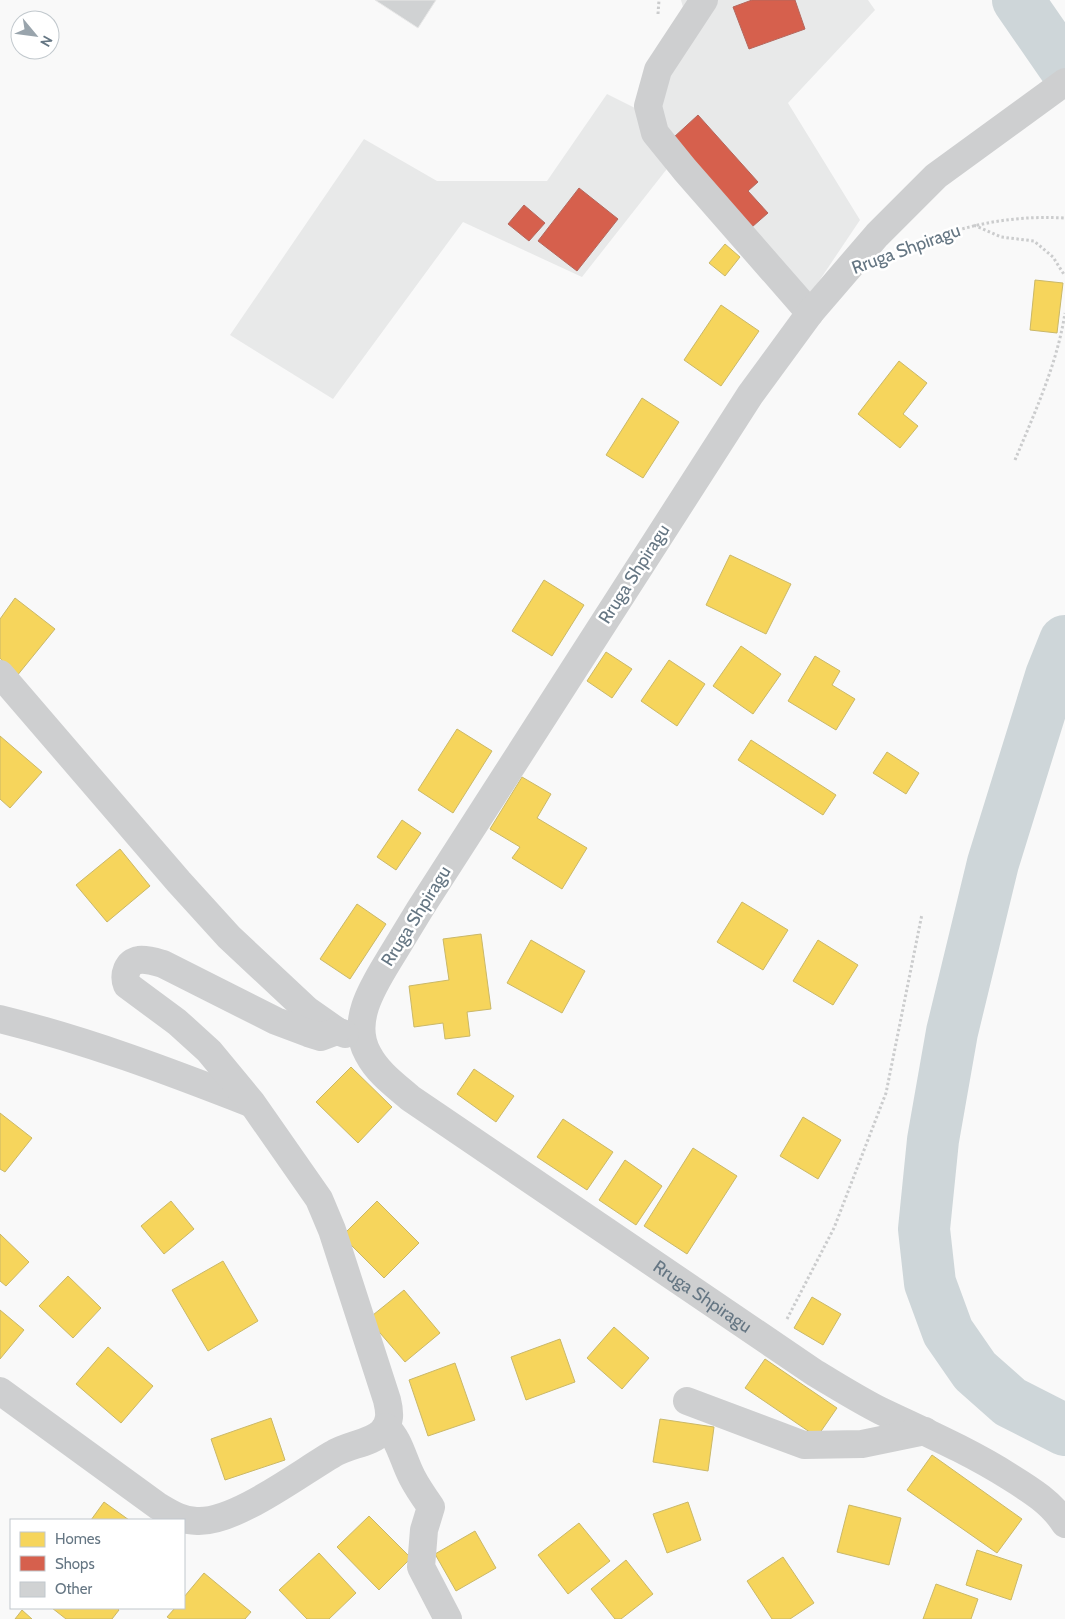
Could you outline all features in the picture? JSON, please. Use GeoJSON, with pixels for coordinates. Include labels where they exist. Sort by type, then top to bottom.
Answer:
{"type":"FeatureCollection","features":[{"type":"Feature","properties":{"kind":"street"},"geometry":{"type":"LineString","coordinates":[[704,0],[658,70],[648,106],[655,133],[685,170],[810,312]]}},
{"type":"Feature","properties":{"kind":"street","name":"Rruga Shpiragu"},"geometry":{"type":"LineString","coordinates":[[1065,82],[936,176],[877,235],[810,312],[750,395],[420,909],[374,985],[365,1007],[362,1027],[362,1040],[367,1054],[377,1068],[410,1098],[815,1373],[879,1410],[962,1449],[1032,1491],[1048,1504],[1065,1524]]}},
{"type":"Feature","properties":{"kind":"street"},"geometry":{"type":"LineString","coordinates":[[0,674],[179,882],[229,937],[307,1010],[337,1031],[362,1040]]}},
{"type":"Feature","properties":{"kind":"street"},"geometry":{"type":"LineString","coordinates":[[185,1520],[211,1520],[231,1513],[284,1486],[345,1447],[372,1439],[381,1434],[386,1427],[389,1419],[389,1410],[384,1386],[327,1216],[319,1199],[252,1103],[209,1051],[177,1022],[127,985],[124,978],[126,971],[137,960],[163,964],[276,1021],[321,1036],[337,1031]]}},
{"type":"Feature","properties":{"kind":"street"},"geometry":{"type":"LineString","coordinates":[[0,1019],[48,1030],[179,1075],[252,1103]]}},
{"type":"Feature","properties":{"kind":"street"},"geometry":{"type":"LineString","coordinates":[[0,1391],[158,1506],[182,1519]]}},
{"type":"Feature","properties":{"kind":"street"},"geometry":{"type":"LineString","coordinates":[[687,1401],[804,1445],[862,1444],[925,1431]]}},
{"type":"Feature","properties":{"kind":"street"},"geometry":{"type":"LineString","coordinates":[[386,1427],[392,1432],[412,1477],[431,1507],[424,1530],[421,1566],[448,1619]]}},
{"type":"Feature","properties":{"kind":"path","name":"Rruga Shpiragu"},"geometry":{"type":"LineString","coordinates":[[904,248],[941,234],[973,225],[1009,219],[1065,218]]}},
{"type":"Feature","properties":{"kind":"path"},"geometry":{"type":"LineString","coordinates":[[973,225],[1001,237],[1034,241],[1053,257],[1065,276]]}},
{"type":"Feature","properties":{"kind":"path"},"geometry":{"type":"LineString","coordinates":[[1014,460],[1040,401],[1062,331],[1065,313]]}},
{"type":"Feature","properties":{"kind":"path"},"geometry":{"type":"LineString","coordinates":[[773,1345],[834,1228],[886,1093],[922,914]]}},
{"type":"Feature","properties":{"kind":"shaded area"},"geometry":{"type":"Polygon","coordinates":[[[681,0],[868,0],[875,10],[788,103],[860,220],[809,296],[670,165],[582,277],[463,222],[333,399],[230,335],[364,139],[437,181],[547,181],[607,94],[639,110],[639,86],[683,7],[681,0]]]}},
{"type":"Feature","properties":{"kind":"building: Homes"},"geometry":{"type":"Polygon","coordinates":[[[725,244],[740,257],[725,276],[709,263],[725,244]]]}},
{"type":"Feature","properties":{"kind":"building: Homes"},"geometry":{"type":"Polygon","coordinates":[[[1035,280],[1063,283],[1057,333],[1030,330],[1035,280]]]}},
{"type":"Feature","properties":{"kind":"building: Homes"},"geometry":{"type":"Polygon","coordinates":[[[721,305],[759,331],[721,386],[684,360],[721,305]]]}},
{"type":"Feature","properties":{"kind":"building: Homes"},"geometry":{"type":"Polygon","coordinates":[[[899,361],[927,383],[903,414],[918,426],[900,448],[858,414],[899,361]]]}},
{"type":"Feature","properties":{"kind":"building: Homes"},"geometry":{"type":"Polygon","coordinates":[[[642,398],[679,422],[643,478],[606,455],[642,398]]]}},
{"type":"Feature","properties":{"kind":"building: Homes"},"geometry":{"type":"Polygon","coordinates":[[[730,555],[791,584],[766,634],[706,605],[730,555]]]}},
{"type":"Feature","properties":{"kind":"building: Homes"},"geometry":{"type":"Polygon","coordinates":[[[544,580],[584,605],[552,656],[512,631],[544,580]]]}},
{"type":"Feature","properties":{"kind":"building: Homes"},"geometry":{"type":"Polygon","coordinates":[[[15,598],[55,629],[16,677],[0,658],[0,619],[15,598]]]}},
{"type":"Feature","properties":{"kind":"building: Homes"},"geometry":{"type":"Polygon","coordinates":[[[741,646],[781,674],[753,714],[713,686],[741,646]]]}},
{"type":"Feature","properties":{"kind":"building: Homes"},"geometry":{"type":"Polygon","coordinates":[[[606,652],[632,669],[612,698],[587,681],[606,652]]]}},
{"type":"Feature","properties":{"kind":"building: Homes"},"geometry":{"type":"Polygon","coordinates":[[[815,656],[840,671],[832,685],[855,699],[836,730],[788,701],[815,656]]]}},
{"type":"Feature","properties":{"kind":"building: Homes"},"geometry":{"type":"Polygon","coordinates":[[[669,660],[705,684],[677,726],[641,701],[669,660]]]}},
{"type":"Feature","properties":{"kind":"building: Homes"},"geometry":{"type":"Polygon","coordinates":[[[457,729],[492,751],[453,813],[418,790],[457,729]]]}},
{"type":"Feature","properties":{"kind":"building: Homes"},"geometry":{"type":"Polygon","coordinates":[[[0,736],[42,772],[10,808],[0,799],[0,736]]]}},
{"type":"Feature","properties":{"kind":"building: Homes"},"geometry":{"type":"Polygon","coordinates":[[[751,740],[836,795],[823,815],[738,760],[751,740]]]}},
{"type":"Feature","properties":{"kind":"building: Homes"},"geometry":{"type":"Polygon","coordinates":[[[887,752],[919,773],[906,794],[873,773],[887,752]]]}},
{"type":"Feature","properties":{"kind":"building: Homes"},"geometry":{"type":"Polygon","coordinates":[[[522,777],[551,794],[537,818],[587,848],[562,889],[512,858],[520,847],[490,829],[522,777]]]}},
{"type":"Feature","properties":{"kind":"building: Homes"},"geometry":{"type":"Polygon","coordinates":[[[402,820],[421,833],[396,870],[377,857],[402,820]]]}},
{"type":"Feature","properties":{"kind":"building: Homes"},"geometry":{"type":"Polygon","coordinates":[[[120,849],[150,886],[107,922],[76,885],[120,849]]]}},
{"type":"Feature","properties":{"kind":"building: Homes"},"geometry":{"type":"Polygon","coordinates":[[[742,902],[788,930],[763,970],[717,942],[742,902]]]}},
{"type":"Feature","properties":{"kind":"building: Homes"},"geometry":{"type":"Polygon","coordinates":[[[357,904],[386,924],[350,979],[320,959],[357,904]]]}},
{"type":"Feature","properties":{"kind":"building: Homes"},"geometry":{"type":"Polygon","coordinates":[[[481,934],[491,1009],[467,1012],[470,1036],[445,1039],[443,1023],[414,1027],[409,986],[449,980],[443,939],[481,934]]]}},
{"type":"Feature","properties":{"kind":"building: Homes"},"geometry":{"type":"Polygon","coordinates":[[[531,940],[585,971],[562,1013],[507,983],[531,940]]]}},
{"type":"Feature","properties":{"kind":"building: Homes"},"geometry":{"type":"Polygon","coordinates":[[[818,940],[858,965],[833,1005],[793,981],[818,940]]]}},
{"type":"Feature","properties":{"kind":"building: Homes"},"geometry":{"type":"Polygon","coordinates":[[[351,1067],[392,1107],[358,1143],[316,1102],[351,1067]]]}},
{"type":"Feature","properties":{"kind":"building: Homes"},"geometry":{"type":"Polygon","coordinates":[[[474,1069],[514,1096],[496,1122],[457,1094],[474,1069]]]}},
{"type":"Feature","properties":{"kind":"building: Homes"},"geometry":{"type":"Polygon","coordinates":[[[0,1113],[32,1138],[5,1172],[0,1169],[0,1113]]]}},
{"type":"Feature","properties":{"kind":"building: Homes"},"geometry":{"type":"Polygon","coordinates":[[[803,1117],[841,1140],[818,1179],[780,1156],[803,1117]]]}},
{"type":"Feature","properties":{"kind":"building: Homes"},"geometry":{"type":"Polygon","coordinates":[[[563,1119],[613,1152],[587,1190],[537,1157],[563,1119]]]}},
{"type":"Feature","properties":{"kind":"building: Homes"},"geometry":{"type":"Polygon","coordinates":[[[693,1148],[737,1176],[687,1254],[644,1226],[693,1148]]]}},
{"type":"Feature","properties":{"kind":"building: Homes"},"geometry":{"type":"Polygon","coordinates":[[[625,1160],[662,1186],[636,1225],[599,1200],[625,1160]]]}},
{"type":"Feature","properties":{"kind":"building: Homes"},"geometry":{"type":"Polygon","coordinates":[[[171,1201],[194,1229],[164,1254],[141,1226],[171,1201]]]}},
{"type":"Feature","properties":{"kind":"building: Homes"},"geometry":{"type":"Polygon","coordinates":[[[377,1201],[419,1243],[384,1278],[342,1236],[377,1201]]]}},
{"type":"Feature","properties":{"kind":"building: Homes"},"geometry":{"type":"Polygon","coordinates":[[[0,1234],[29,1262],[6,1286],[0,1281],[0,1234]]]}},
{"type":"Feature","properties":{"kind":"building: Homes"},"geometry":{"type":"Polygon","coordinates":[[[223,1261],[258,1321],[208,1351],[172,1290],[223,1261]]]}},
{"type":"Feature","properties":{"kind":"building: Homes"},"geometry":{"type":"Polygon","coordinates":[[[68,1276],[101,1308],[73,1338],[39,1306],[68,1276]]]}},
{"type":"Feature","properties":{"kind":"building: Homes"},"geometry":{"type":"Polygon","coordinates":[[[404,1290],[440,1333],[405,1362],[368,1319],[404,1290]]]}},
{"type":"Feature","properties":{"kind":"building: Homes"},"geometry":{"type":"Polygon","coordinates":[[[812,1297],[841,1314],[823,1345],[794,1328],[812,1297]]]}},
{"type":"Feature","properties":{"kind":"building: Homes"},"geometry":{"type":"Polygon","coordinates":[[[0,1310],[24,1330],[0,1359],[0,1310]]]}},
{"type":"Feature","properties":{"kind":"building: Homes"},"geometry":{"type":"Polygon","coordinates":[[[614,1327],[649,1358],[622,1389],[587,1358],[614,1327]]]}},
{"type":"Feature","properties":{"kind":"building: Homes"},"geometry":{"type":"Polygon","coordinates":[[[560,1339],[575,1382],[526,1400],[511,1357],[560,1339]]]}},
{"type":"Feature","properties":{"kind":"building: Homes"},"geometry":{"type":"Polygon","coordinates":[[[108,1347],[153,1386],[121,1423],[76,1384],[108,1347]]]}},
{"type":"Feature","properties":{"kind":"building: Homes"},"geometry":{"type":"Polygon","coordinates":[[[765,1359],[837,1408],[817,1437],[745,1388],[765,1359]]]}},
{"type":"Feature","properties":{"kind":"building: Homes"},"geometry":{"type":"Polygon","coordinates":[[[455,1363],[475,1420],[428,1436],[409,1380],[455,1363]]]}},
{"type":"Feature","properties":{"kind":"building: Homes"},"geometry":{"type":"Polygon","coordinates":[[[271,1418],[285,1460],[225,1480],[211,1439],[271,1418]]]}},
{"type":"Feature","properties":{"kind":"building: Homes"},"geometry":{"type":"Polygon","coordinates":[[[660,1419],[714,1427],[708,1471],[653,1462],[660,1419]]]}},
{"type":"Feature","properties":{"kind":"building: Homes"},"geometry":{"type":"Polygon","coordinates":[[[932,1455],[1022,1519],[997,1553],[907,1490],[932,1455]]]}},
{"type":"Feature","properties":{"kind":"building: Homes"},"geometry":{"type":"Polygon","coordinates":[[[104,1502],[128,1519],[92,1519],[104,1502]]]}},
{"type":"Feature","properties":{"kind":"building: Homes"},"geometry":{"type":"Polygon","coordinates":[[[688,1502],[701,1540],[667,1553],[653,1514],[688,1502]]]}},
{"type":"Feature","properties":{"kind":"building: Homes"},"geometry":{"type":"Polygon","coordinates":[[[849,1505],[901,1518],[889,1565],[837,1552],[849,1505]]]}},
{"type":"Feature","properties":{"kind":"building: Homes"},"geometry":{"type":"Polygon","coordinates":[[[369,1516],[411,1558],[379,1590],[337,1547],[369,1516]]]}},
{"type":"Feature","properties":{"kind":"building: Homes"},"geometry":{"type":"Polygon","coordinates":[[[579,1523],[610,1561],[568,1594],[538,1555],[579,1523]]]}},
{"type":"Feature","properties":{"kind":"building: Homes"},"geometry":{"type":"Polygon","coordinates":[[[475,1531],[496,1568],[456,1591],[435,1554],[475,1531]]]}},
{"type":"Feature","properties":{"kind":"building: Homes"},"geometry":{"type":"Polygon","coordinates":[[[977,1550],[1022,1565],[1011,1600],[966,1585],[977,1550]]]}},
{"type":"Feature","properties":{"kind":"building: Homes"},"geometry":{"type":"Polygon","coordinates":[[[319,1553],[356,1593],[329,1619],[307,1619],[279,1590],[319,1553]]]}},
{"type":"Feature","properties":{"kind":"building: Homes"},"geometry":{"type":"Polygon","coordinates":[[[783,1557],[814,1603],[790,1619],[772,1619],[747,1581],[783,1557]]]}},
{"type":"Feature","properties":{"kind":"building: Homes"},"geometry":{"type":"Polygon","coordinates":[[[626,1560],[653,1594],[621,1619],[615,1619],[591,1589],[626,1560]]]}},
{"type":"Feature","properties":{"kind":"building: Homes"},"geometry":{"type":"Polygon","coordinates":[[[204,1573],[251,1612],[245,1619],[170,1619],[167,1617],[174,1609],[185,1609],[185,1596],[204,1573]]]}},
{"type":"Feature","properties":{"kind":"building: Homes"},"geometry":{"type":"Polygon","coordinates":[[[936,1584],[978,1599],[971,1619],[923,1619],[936,1584]]]}},
{"type":"Feature","properties":{"kind":"building: Homes"},"geometry":{"type":"Polygon","coordinates":[[[53,1609],[119,1610],[112,1619],[66,1619],[53,1609]]]}},
{"type":"Feature","properties":{"kind":"building: Homes"},"geometry":{"type":"Polygon","coordinates":[[[22,1610],[32,1619],[15,1619],[22,1610]]]}},
{"type":"Feature","properties":{"kind":"building: Shops"},"geometry":{"type":"Polygon","coordinates":[[[752,0],[795,0],[805,29],[749,49],[733,7],[752,0]]]}},
{"type":"Feature","properties":{"kind":"building: Shops"},"geometry":{"type":"Polygon","coordinates":[[[698,115],[758,182],[748,191],[768,213],[752,227],[673,138],[698,115]]]}},
{"type":"Feature","properties":{"kind":"building: Shops"},"geometry":{"type":"Polygon","coordinates":[[[579,188],[618,219],[577,271],[538,241],[579,188]]]}},
{"type":"Feature","properties":{"kind":"building: Shops"},"geometry":{"type":"Polygon","coordinates":[[[524,205],[545,223],[529,241],[508,224],[524,205]]]}},
{"type":"Feature","properties":{"kind":"building: Other"},"geometry":{"type":"Polygon","coordinates":[[[375,0],[436,0],[418,28],[375,0]]]}},
{"type":"Feature","properties":{"kind":"waterway"},"geometry":{"type":"LineString","coordinates":[[1018,0],[1065,68]]}},
{"type":"Feature","properties":{"kind":"waterway"},"geometry":{"type":"LineString","coordinates":[[1065,641],[1051,676],[993,863],[952,1032],[933,1140],[924,1229],[930,1283],[948,1332],[975,1371],[1010,1402],[1065,1430]]}}]}
